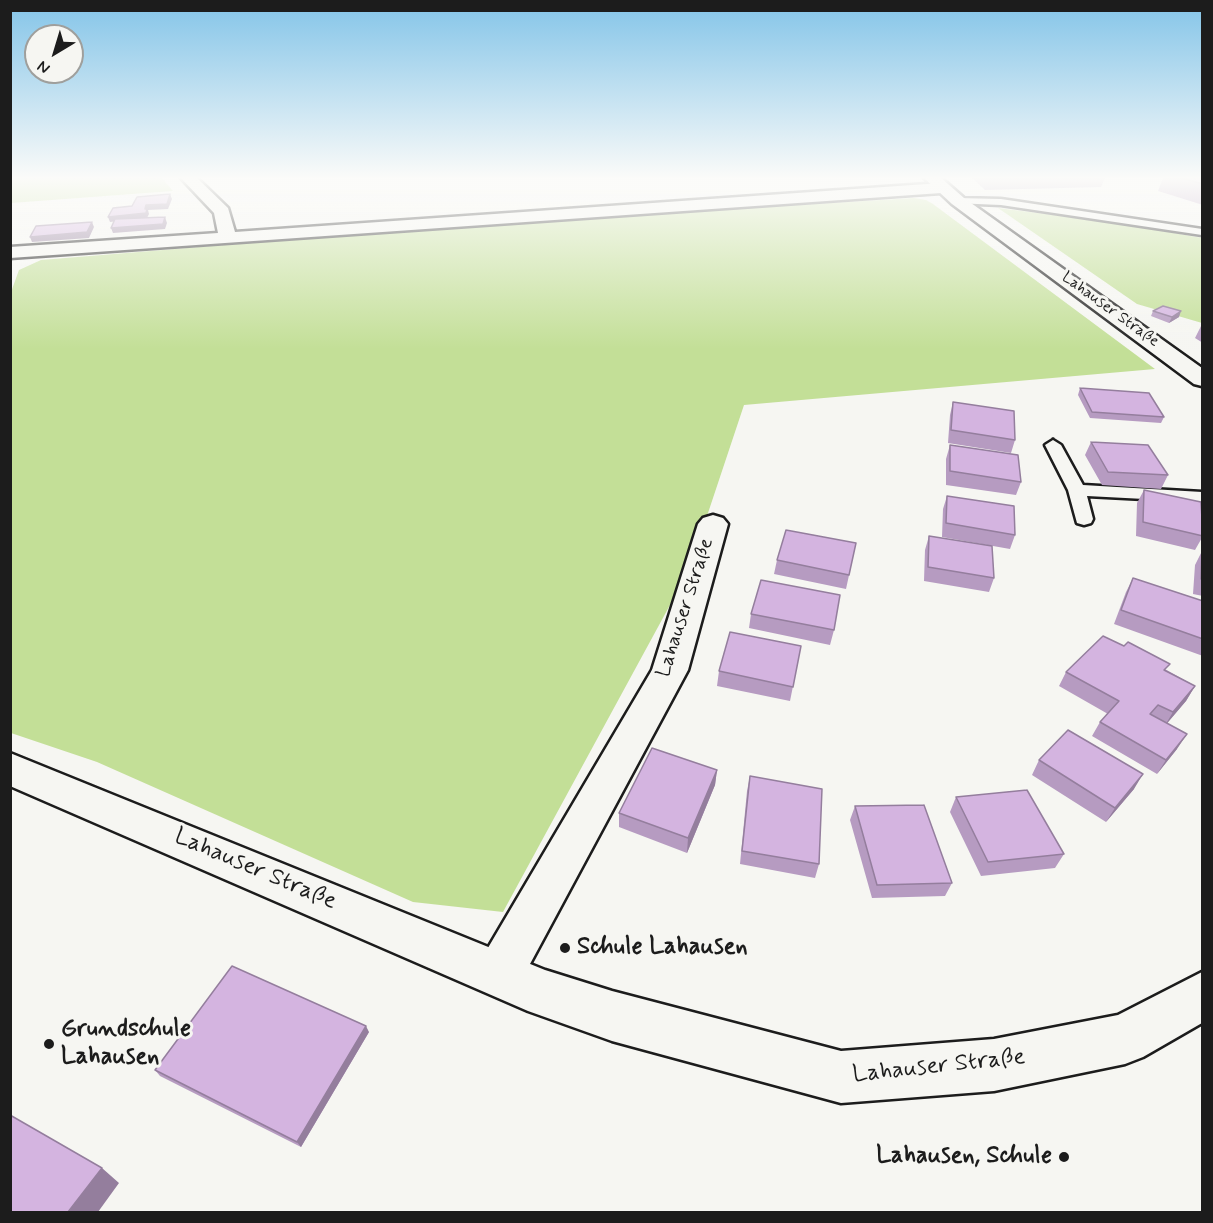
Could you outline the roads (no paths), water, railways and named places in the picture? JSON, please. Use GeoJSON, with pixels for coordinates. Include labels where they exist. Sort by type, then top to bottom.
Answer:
{"type":"FeatureCollection","features":[{"type":"Feature","properties":{"kind":"street"},"geometry":{"type":"LineString","coordinates":[[10,253],[253,234]]}},
{"type":"Feature","properties":{"kind":"street","name":"Lahauser Straße"},"geometry":{"type":"LineString","coordinates":[[1004,234],[1203,379]]}},
{"type":"Feature","properties":{"kind":"street","name":"Lahauser Straße"},"geometry":{"type":"LineString","coordinates":[[499,974],[670,669],[713,524]]}},
{"type":"Feature","properties":{"kind":"street","name":"Lahauser Straße"},"geometry":{"type":"LineString","coordinates":[[14,773],[545,994],[612,1016],[841,1077],[994,1065],[1125,1039],[1203,996]]}},
{"type":"Feature","properties":{"kind":"lane"},"geometry":{"type":"LineString","coordinates":[[1053,445],[1077,490],[1084,519]]}},
{"type":"Feature","properties":{"kind":"lane"},"geometry":{"type":"LineString","coordinates":[[1077,490],[1203,497]]}},
{"type":"Feature","properties":{"kind":"place","name":"Schule Lahausen"},"geometry":{"type":"Point","coordinates":[565,948]}},
{"type":"Feature","properties":{"kind":"place","name":"Grundschule Lahausen"},"geometry":{"type":"Point","coordinates":[49,1044]}},
{"type":"Feature","properties":{"kind":"place","name":"Lahausen, Schule"},"geometry":{"type":"Point","coordinates":[1064,1157]}}]}
